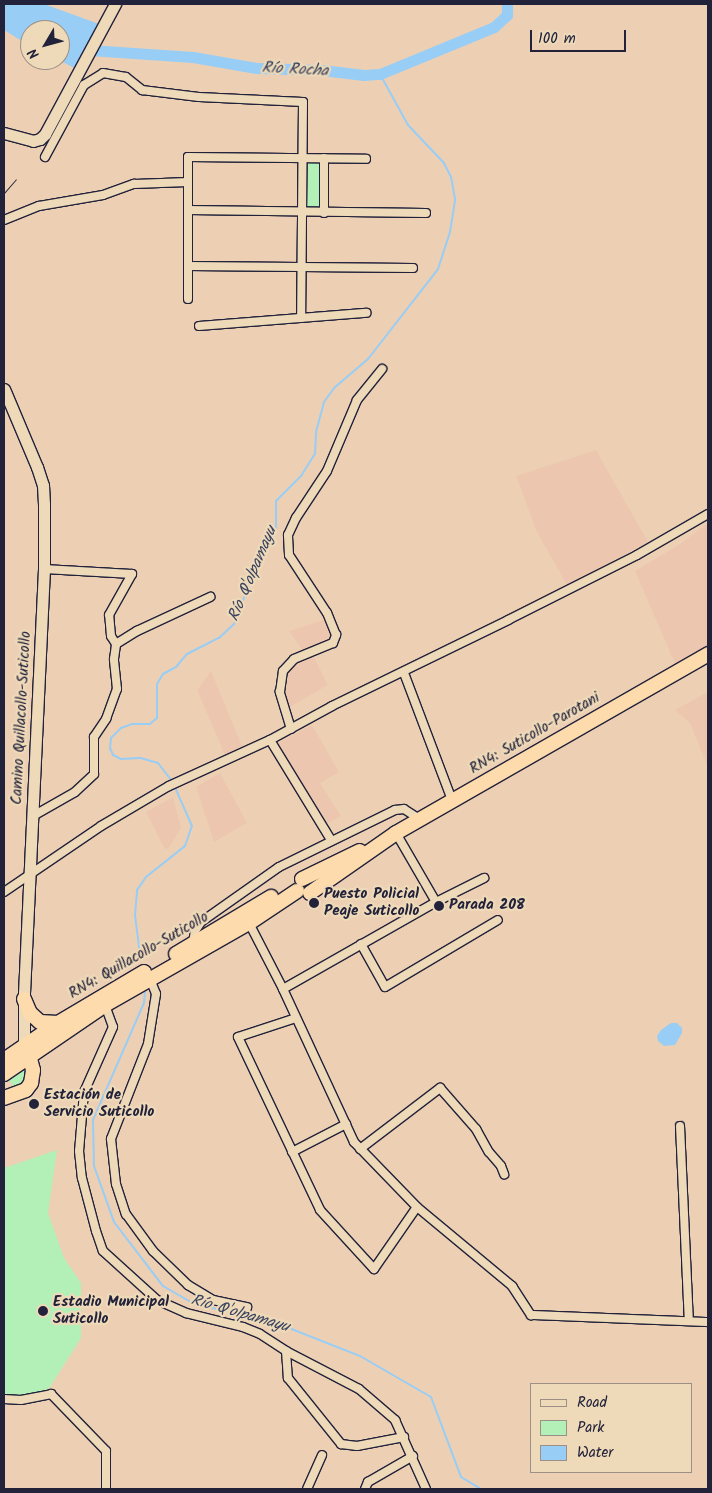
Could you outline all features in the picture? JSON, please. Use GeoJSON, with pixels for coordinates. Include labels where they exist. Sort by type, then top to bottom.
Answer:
{"type":"FeatureCollection","features":[{"type":"Feature","properties":{"kind":"highway","name":"RN4: Suticollo-Parotani"},"geometry":{"type":"LineString","coordinates":[[301,889],[452,800],[708,654]]}},
{"type":"Feature","properties":{"kind":"highway","name":"RN4: Suticollo-Parotani"},"geometry":{"type":"LineString","coordinates":[[301,889],[362,856],[379,843]]}},
{"type":"Feature","properties":{"kind":"highway","name":"RN4: Quillacollo-Suticollo"},"geometry":{"type":"LineString","coordinates":[[4,1060],[27,1050],[193,943],[301,889]]}},
{"type":"Feature","properties":{"kind":"highway","name":"RN4: Quillacollo-Suticollo"},"geometry":{"type":"LineString","coordinates":[[65,1025],[105,1006],[249,923],[301,889]]}},
{"type":"Feature","properties":{"kind":"highway"},"geometry":{"type":"LineString","coordinates":[[24,1000],[30,1013],[40,1022],[65,1025],[33,1070]]}},
{"type":"Feature","properties":{"kind":"highway","name":"RN4: Quillacollo-Suticollo"},"geometry":{"type":"LineString","coordinates":[[4,1074],[27,1050]]}},
{"type":"Feature","properties":{"kind":"highway"},"geometry":{"type":"LineString","coordinates":[[4,1098],[26,1090],[31,1084],[33,1070],[27,1050]]}},
{"type":"Feature","properties":{"kind":"main road"},"geometry":{"type":"LineString","coordinates":[[4,133],[33,141],[40,139],[84,65],[113,8]]}},
{"type":"Feature","properties":{"kind":"main road","name":"Camino Quillacollo-Suticollo"},"geometry":{"type":"LineString","coordinates":[[4,390],[43,485],[44,569],[24,1000],[27,1050]]}},
{"type":"Feature","properties":{"kind":"street"},"geometry":{"type":"LineString","coordinates":[[45,157],[84,85],[103,73],[126,77],[142,90],[199,97],[304,102],[301,318]]}},
{"type":"Feature","properties":{"kind":"street"},"geometry":{"type":"LineString","coordinates":[[188,299],[188,157],[366,159]]}},
{"type":"Feature","properties":{"kind":"street"},"geometry":{"type":"LineString","coordinates":[[324,158],[324,213]]}},
{"type":"Feature","properties":{"kind":"street"},"geometry":{"type":"LineString","coordinates":[[4,220],[39,206],[103,196],[134,184],[188,182]]}},
{"type":"Feature","properties":{"kind":"street"},"geometry":{"type":"LineString","coordinates":[[188,210],[302,213],[426,213]]}},
{"type":"Feature","properties":{"kind":"street"},"geometry":{"type":"LineString","coordinates":[[188,266],[413,268]]}},
{"type":"Feature","properties":{"kind":"street"},"geometry":{"type":"LineString","coordinates":[[200,326],[366,313]]}},
{"type":"Feature","properties":{"kind":"street"},"geometry":{"type":"LineString","coordinates":[[291,729],[280,692],[283,672],[294,659],[334,643],[336,635],[327,613],[289,555],[288,536],[296,518],[327,471],[357,400],[382,369]]}},
{"type":"Feature","properties":{"kind":"street"},"geometry":{"type":"LineString","coordinates":[[4,892],[101,826],[168,786],[270,740],[332,706],[404,672],[636,555],[708,514]]}},
{"type":"Feature","properties":{"kind":"street"},"geometry":{"type":"LineString","coordinates":[[33,816],[75,792],[94,774],[94,737],[98,728],[106,719],[117,690],[114,659],[116,644],[111,636],[109,614],[132,574],[44,569]]}},
{"type":"Feature","properties":{"kind":"street"},"geometry":{"type":"LineString","coordinates":[[116,644],[137,631],[210,597]]}},
{"type":"Feature","properties":{"kind":"street"},"geometry":{"type":"LineString","coordinates":[[404,672],[452,800]]}},
{"type":"Feature","properties":{"kind":"street"},"geometry":{"type":"LineString","coordinates":[[270,740],[331,840]]}},
{"type":"Feature","properties":{"kind":"street"},"geometry":{"type":"LineString","coordinates":[[193,943],[195,931],[201,922],[279,867],[395,810],[404,809],[420,820]]}},
{"type":"Feature","properties":{"kind":"street"},"geometry":{"type":"LineString","coordinates":[[396,833],[436,902]]}},
{"type":"Feature","properties":{"kind":"street"},"geometry":{"type":"LineString","coordinates":[[283,989],[436,902],[484,878]]}},
{"type":"Feature","properties":{"kind":"street"},"geometry":{"type":"LineString","coordinates":[[361,944],[385,987],[498,920]]}},
{"type":"Feature","properties":{"kind":"street"},"geometry":{"type":"LineString","coordinates":[[249,923],[283,989],[354,1142],[417,1207],[512,1286],[531,1315],[708,1322]]}},
{"type":"Feature","properties":{"kind":"street"},"geometry":{"type":"LineString","coordinates":[[150,979],[156,994],[148,1044],[111,1139],[116,1184],[126,1214],[153,1251],[188,1285],[213,1300],[247,1307]]}},
{"type":"Feature","properties":{"kind":"street"},"geometry":{"type":"LineString","coordinates":[[105,1006],[113,1027],[84,1092],[79,1151],[82,1178],[96,1231],[104,1250],[157,1300],[186,1313],[243,1327],[260,1334],[286,1351],[359,1389],[395,1420],[413,1456],[426,1489]]}},
{"type":"Feature","properties":{"kind":"street"},"geometry":{"type":"LineString","coordinates":[[296,1018],[238,1037],[320,1210],[374,1269],[417,1207]]}},
{"type":"Feature","properties":{"kind":"street"},"geometry":{"type":"LineString","coordinates":[[360,1149],[440,1088],[476,1129],[501,1166],[504,1174]]}},
{"type":"Feature","properties":{"kind":"street"},"geometry":{"type":"LineString","coordinates":[[292,1152],[346,1124]]}},
{"type":"Feature","properties":{"kind":"street"},"geometry":{"type":"LineString","coordinates":[[680,1126],[689,1321]]}},
{"type":"Feature","properties":{"kind":"street"},"geometry":{"type":"LineString","coordinates":[[286,1351],[288,1378],[341,1444],[357,1446],[404,1437]]}},
{"type":"Feature","properties":{"kind":"street"},"geometry":{"type":"LineString","coordinates":[[4,1399],[21,1400],[51,1394],[106,1451],[106,1489]]}},
{"type":"Feature","properties":{"kind":"street"},"geometry":{"type":"LineString","coordinates":[[307,1489],[322,1455]]}},
{"type":"Feature","properties":{"kind":"street"},"geometry":{"type":"LineString","coordinates":[[365,1489],[368,1482],[413,1456]]}},
{"type":"Feature","properties":{"kind":"shaded area"},"geometry":{"type":"Polygon","coordinates":[[[596,450],[648,542],[567,585],[536,530],[516,476],[596,450]]]}},
{"type":"Feature","properties":{"kind":"shaded area"},"geometry":{"type":"Polygon","coordinates":[[[708,523],[708,647],[676,666],[635,571],[680,544],[708,523]]]}},
{"type":"Feature","properties":{"kind":"shaded area"},"geometry":{"type":"Polygon","coordinates":[[[324,620],[331,637],[330,641],[303,651],[289,631],[324,620]]]}},
{"type":"Feature","properties":{"kind":"shaded area"},"geometry":{"type":"Polygon","coordinates":[[[313,655],[328,685],[288,708],[284,686],[289,671],[296,664],[313,655]]]}},
{"type":"Feature","properties":{"kind":"shaded area"},"geometry":{"type":"Polygon","coordinates":[[[211,671],[242,746],[225,755],[197,690],[211,671]]]}},
{"type":"Feature","properties":{"kind":"shaded area"},"geometry":{"type":"Polygon","coordinates":[[[708,692],[708,767],[690,723],[675,710],[708,692]]]}},
{"type":"Feature","properties":{"kind":"shaded area"},"geometry":{"type":"Polygon","coordinates":[[[312,725],[339,772],[320,783],[341,816],[326,824],[276,744],[312,725]]]}},
{"type":"Feature","properties":{"kind":"shaded area"},"geometry":{"type":"Polygon","coordinates":[[[220,773],[247,823],[214,842],[196,787],[220,773]]]}},
{"type":"Feature","properties":{"kind":"shaded area"},"geometry":{"type":"Polygon","coordinates":[[[173,797],[181,828],[168,849],[164,848],[146,812],[173,797]]]}},
{"type":"Feature","properties":{"kind":"green space"},"geometry":{"type":"Polygon","coordinates":[[[305,161],[321,161],[321,210],[305,210],[305,161]]]}},
{"type":"Feature","properties":{"kind":"green space"},"geometry":{"type":"Polygon","coordinates":[[[22,1067],[27,1070],[29,1081],[17,1088],[8,1079],[22,1067]]]}},
{"type":"Feature","properties":{"kind":"green space","name":"Estadio Municipal Suticollo"},"geometry":{"type":"Polygon","coordinates":[[[57,1150],[48,1213],[64,1258],[81,1283],[81,1338],[50,1387],[37,1395],[4,1395],[4,1168],[57,1150]]]}},
{"type":"Feature","properties":{"kind":"water"},"geometry":{"type":"Polygon","coordinates":[[[4,4],[44,4],[99,24],[76,69],[70,66],[70,20],[20,20],[20,40],[4,30],[4,4]]]}},
{"type":"Feature","properties":{"kind":"water"},"geometry":{"type":"Polygon","coordinates":[[[671,1023],[677,1023],[682,1028],[682,1033],[675,1045],[664,1046],[658,1041],[657,1036],[661,1030],[671,1023]]]}},
{"type":"Feature","properties":{"kind":"waterway","name":"Río Rocha"},"geometry":{"type":"LineString","coordinates":[[70,49],[193,57],[257,68],[322,70],[364,75],[380,74],[494,27],[507,15],[507,4]]}},
{"type":"Feature","properties":{"kind":"waterway","name":"Río Q'olpamayu"},"geometry":{"type":"LineString","coordinates":[[172,781],[158,763],[140,758],[121,759],[113,755],[110,748],[111,738],[121,728],[132,724],[150,724],[157,718],[157,684],[163,674],[176,667],[187,654],[219,638],[234,624],[257,564],[272,541],[276,528],[276,501],[301,476],[315,454],[316,432],[324,402],[334,388],[368,359],[438,269],[450,232],[455,199],[451,177],[444,163],[408,125],[380,74]]}},
{"type":"Feature","properties":{"kind":"waterway","name":"Río Q'olpamayu"},"geometry":{"type":"LineString","coordinates":[[140,955],[135,915],[137,890],[146,877],[185,846],[192,826],[174,785]]}},
{"type":"Feature","properties":{"kind":"waterway","name":"Río Q'olpamayu"},"geometry":{"type":"LineString","coordinates":[[145,991],[144,1003],[93,1120],[94,1166],[114,1222],[163,1286],[196,1305],[261,1317],[360,1356],[431,1397],[461,1477],[481,1489]]}},
{"type":"Feature","properties":{"kind":"tram line"},"geometry":{"type":"LineString","coordinates":[[4,193],[16,179]]}},
{"type":"Feature","properties":{"kind":"place","name":"Puesto Policial Peaje Suticollo"},"geometry":{"type":"Point","coordinates":[314,903]}},
{"type":"Feature","properties":{"kind":"place","name":"Parada 208"},"geometry":{"type":"Point","coordinates":[439,906]}},
{"type":"Feature","properties":{"kind":"place","name":"Estación de Servicio Suticollo"},"geometry":{"type":"Point","coordinates":[34,1104]}},
{"type":"Feature","properties":{"kind":"place","name":"Estadio Municipal Suticollo"},"geometry":{"type":"Point","coordinates":[43,1311]}}]}
